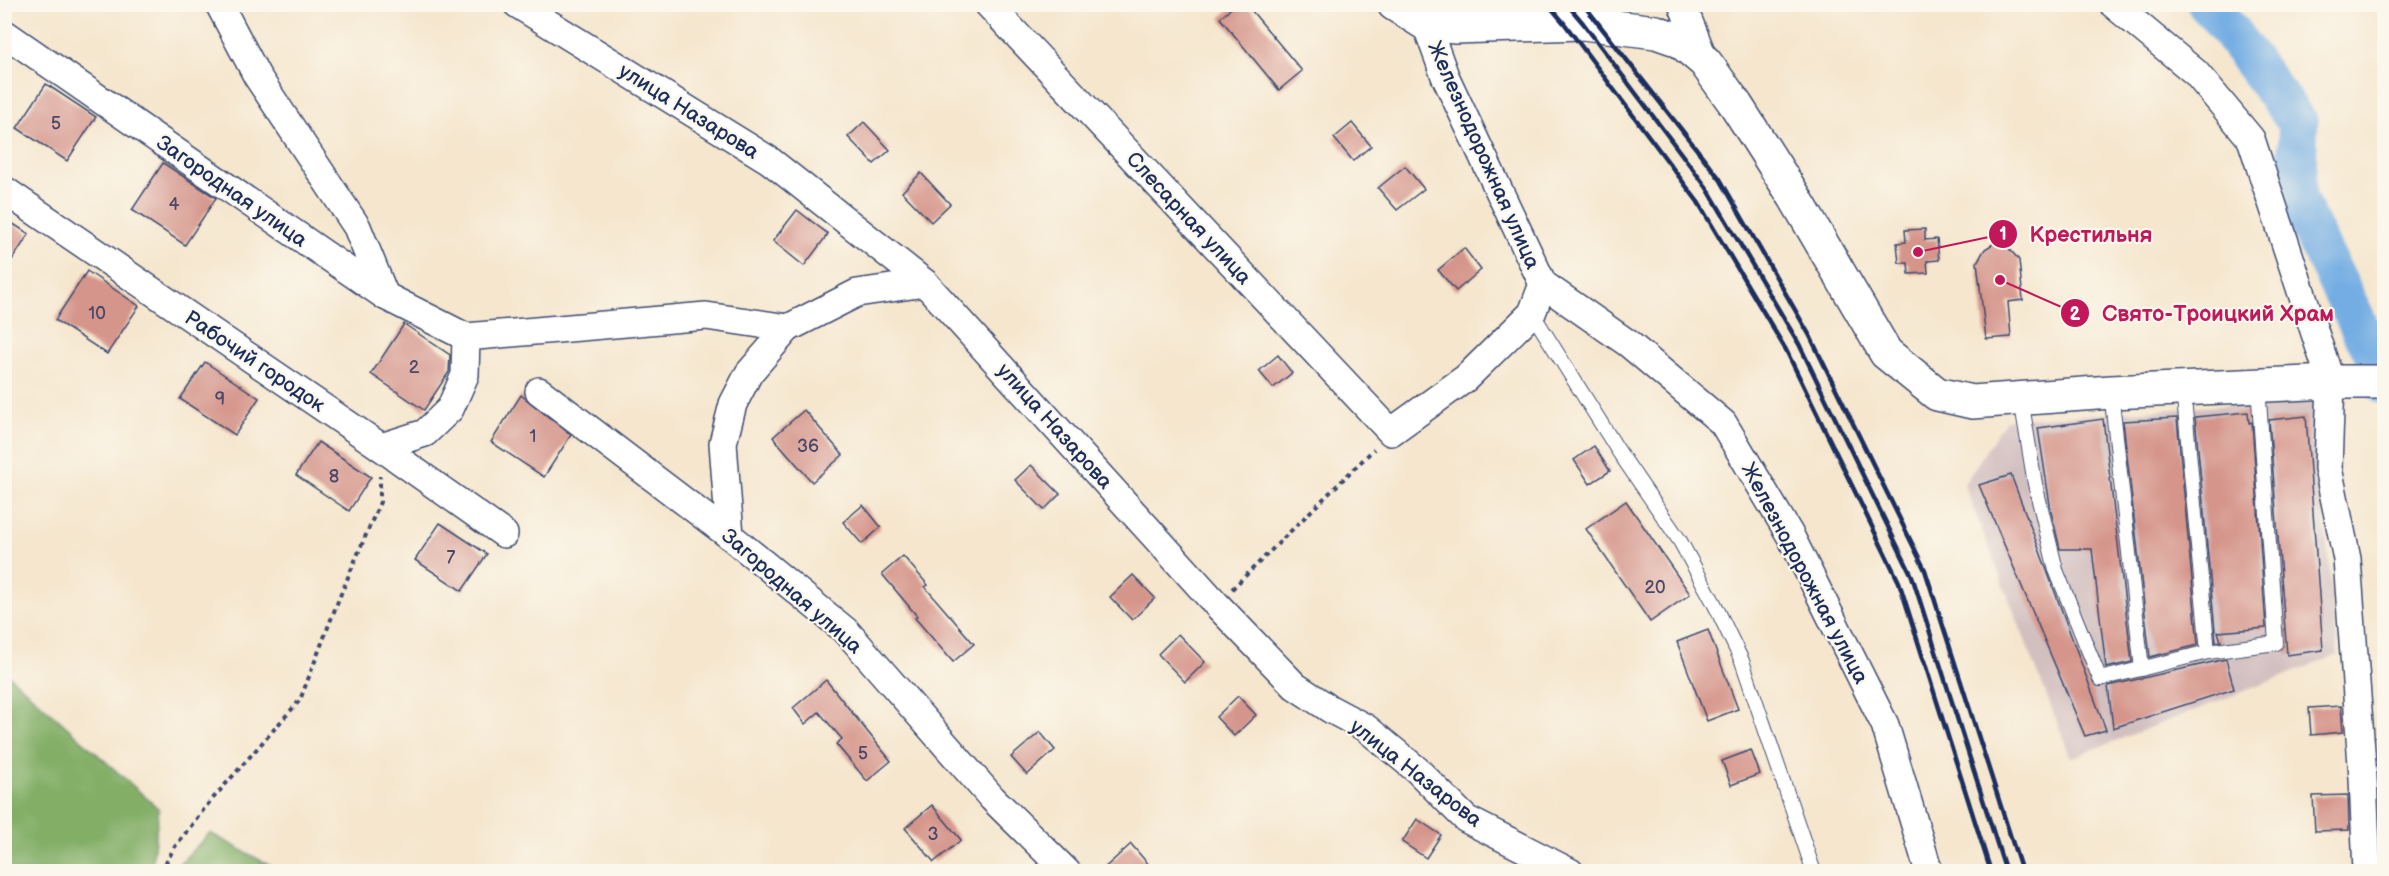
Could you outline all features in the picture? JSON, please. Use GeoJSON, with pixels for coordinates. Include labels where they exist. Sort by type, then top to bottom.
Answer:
{"type":"FeatureCollection","features":[{"type":"Feature","properties":{"kind":"street"},"geometry":{"type":"LineString","coordinates":[[219,4],[257,76],[357,227],[385,296]]}},
{"type":"Feature","properties":{"kind":"street","name":"улица Назарова"},"geometry":{"type":"LineString","coordinates":[[517,4],[769,160],[925,283],[1216,604],[1295,686],[1330,709],[1366,728],[1417,770],[1466,819],[1570,872]]}},
{"type":"Feature","properties":{"kind":"street","name":"Слесарная улица"},"geometry":{"type":"LineString","coordinates":[[988,4],[1390,432]]}},
{"type":"Feature","properties":{"kind":"street","name":"Железнодорожная улица"},"geometry":{"type":"LineString","coordinates":[[1394,4],[1426,24],[1444,76],[1543,284],[1629,344],[1723,423],[1790,535],[1885,725],[1929,872]]}},
{"type":"Feature","properties":{"kind":"street"},"geometry":{"type":"LineString","coordinates":[[1682,4],[1705,62],[1794,196],[1886,353],[1937,394],[1971,402],[2183,388],[2385,382]]}},
{"type":"Feature","properties":{"kind":"street"},"geometry":{"type":"LineString","coordinates":[[2113,4],[2196,73],[2251,139],[2331,382],[2328,468],[2347,559],[2363,778],[2367,872]]}},
{"type":"Feature","properties":{"kind":"street"},"geometry":{"type":"LineString","coordinates":[[1426,24],[1456,27],[1583,23],[1656,32],[1679,40],[1705,62]]}},
{"type":"Feature","properties":{"kind":"street","name":"Загородная улица"},"geometry":{"type":"LineString","coordinates":[[4,33],[385,296],[466,337]]}},
{"type":"Feature","properties":{"kind":"street","name":"Рабочий городок"},"geometry":{"type":"LineString","coordinates":[[4,190],[381,447],[504,534]]}},
{"type":"Feature","properties":{"kind":"street"},"geometry":{"type":"LineString","coordinates":[[730,536],[723,443],[731,414],[749,373],[788,328],[857,293],[925,283]]}},
{"type":"Feature","properties":{"kind":"street"},"geometry":{"type":"LineString","coordinates":[[1390,432],[1466,378],[1532,312],[1543,284]]}},
{"type":"Feature","properties":{"kind":"street"},"geometry":{"type":"LineString","coordinates":[[381,447],[424,433],[450,409],[465,375],[466,337],[706,316],[788,328]]}},
{"type":"Feature","properties":{"kind":"street","name":"Загородная улица"},"geometry":{"type":"LineString","coordinates":[[539,391],[730,536],[847,632],[992,798],[1067,872]]}},
{"type":"Feature","properties":{"kind":"lane"},"geometry":{"type":"LineString","coordinates":[[1532,312],[1619,452],[1680,541],[1714,603],[1742,661],[1814,872]]}},
{"type":"Feature","properties":{"kind":"lane"},"geometry":{"type":"LineString","coordinates":[[2021,399],[2035,484],[2056,570],[2100,679],[2208,652],[2276,643],[2258,386]]}},
{"type":"Feature","properties":{"kind":"lane"},"geometry":{"type":"LineString","coordinates":[[2183,388],[2208,652]]}},
{"type":"Feature","properties":{"kind":"lane"},"geometry":{"type":"LineString","coordinates":[[2111,392],[2142,669]]}},
{"type":"Feature","properties":{"kind":"path"},"geometry":{"type":"LineString","coordinates":[[1216,604],[1390,432]]}},
{"type":"Feature","properties":{"kind":"path"},"geometry":{"type":"LineString","coordinates":[[161,872],[174,848],[208,804],[300,700],[340,596],[380,502],[381,447]]}},
{"type":"Feature","properties":{"kind":"shaded area"},"geometry":{"type":"Polygon","coordinates":[[[2313,400],[2338,655],[2071,758],[1964,484],[2006,420],[2313,400]]]}},
{"type":"Feature","properties":{"kind":"green space"},"geometry":{"type":"Polygon","coordinates":[[[5,672],[159,809],[151,871],[5,871],[5,672]]]}},
{"type":"Feature","properties":{"kind":"green space"},"geometry":{"type":"Polygon","coordinates":[[[210,833],[280,871],[172,871],[210,833]]]}},
{"type":"Feature","properties":{"kind":"building"},"geometry":{"type":"Polygon","coordinates":[[[1236,4],[1246,4],[1302,71],[1279,90],[1220,18],[1236,4]]]}},
{"type":"Feature","properties":{"kind":"building"},"geometry":{"type":"Polygon","coordinates":[[[46,84],[96,117],[67,161],[17,128],[46,84]]]}},
{"type":"Feature","properties":{"kind":"building"},"geometry":{"type":"Polygon","coordinates":[[[864,122],[890,150],[874,164],[848,137],[864,122]]]}},
{"type":"Feature","properties":{"kind":"building"},"geometry":{"type":"Polygon","coordinates":[[[1352,123],[1371,146],[1353,161],[1334,138],[1352,123]]]}},
{"type":"Feature","properties":{"kind":"building"},"geometry":{"type":"Polygon","coordinates":[[[163,163],[216,198],[185,245],[132,210],[163,163]]]}},
{"type":"Feature","properties":{"kind":"building"},"geometry":{"type":"Polygon","coordinates":[[[1405,166],[1424,189],[1397,210],[1378,188],[1405,166]]]}},
{"type":"Feature","properties":{"kind":"building"},"geometry":{"type":"Polygon","coordinates":[[[921,173],[950,204],[931,222],[902,192],[921,173]]]}},
{"type":"Feature","properties":{"kind":"building"},"geometry":{"type":"Polygon","coordinates":[[[797,210],[828,234],[804,266],[773,241],[797,210]]]}},
{"type":"Feature","properties":{"kind":"building"},"geometry":{"type":"Polygon","coordinates":[[[4,218],[29,234],[4,272],[4,218]]]}},
{"type":"Feature","properties":{"kind":"building"},"geometry":{"type":"Polygon","coordinates":[[[1925,229],[1925,240],[1937,239],[1939,260],[1927,261],[1928,273],[1909,274],[1908,263],[1899,263],[1897,243],[1906,242],[1905,230],[1925,229]]]}},
{"type":"Feature","properties":{"kind":"building"},"geometry":{"type":"Polygon","coordinates":[[[1996,242],[2006,245],[2019,260],[2023,300],[2008,302],[2011,337],[1986,339],[1977,262],[1985,249],[1996,242]]]}},
{"type":"Feature","properties":{"kind":"building"},"geometry":{"type":"Polygon","coordinates":[[[1464,248],[1481,270],[1456,291],[1438,270],[1464,248]]]}},
{"type":"Feature","properties":{"kind":"building"},"geometry":{"type":"Polygon","coordinates":[[[87,271],[139,306],[107,354],[55,320],[87,271]]]}},
{"type":"Feature","properties":{"kind":"building"},"geometry":{"type":"Polygon","coordinates":[[[404,324],[450,355],[449,372],[424,410],[371,374],[404,324]]]}},
{"type":"Feature","properties":{"kind":"building"},"geometry":{"type":"Polygon","coordinates":[[[1278,355],[1292,373],[1273,388],[1259,371],[1278,355]]]}},
{"type":"Feature","properties":{"kind":"building"},"geometry":{"type":"Polygon","coordinates":[[[205,362],[259,398],[235,435],[180,399],[205,362]]]}},
{"type":"Feature","properties":{"kind":"building"},"geometry":{"type":"Polygon","coordinates":[[[521,395],[571,435],[544,477],[491,442],[521,395]]]}},
{"type":"Feature","properties":{"kind":"building"},"geometry":{"type":"Polygon","coordinates":[[[804,410],[843,455],[812,482],[773,437],[804,410]]]}},
{"type":"Feature","properties":{"kind":"building"},"geometry":{"type":"Polygon","coordinates":[[[2248,412],[2249,423],[2252,422],[2266,628],[2218,632],[2221,641],[2216,642],[2195,417],[2248,412]]]}},
{"type":"Feature","properties":{"kind":"building"},"geometry":{"type":"Polygon","coordinates":[[[2306,416],[2323,650],[2287,655],[2269,420],[2306,416]]]}},
{"type":"Feature","properties":{"kind":"building"},"geometry":{"type":"Polygon","coordinates":[[[2177,418],[2198,645],[2150,657],[2123,421],[2177,418]]]}},
{"type":"Feature","properties":{"kind":"building"},"geometry":{"type":"Polygon","coordinates":[[[2103,419],[2132,662],[2106,668],[2092,549],[2060,549],[2051,511],[2038,428],[2103,419]]]}},
{"type":"Feature","properties":{"kind":"building"},"geometry":{"type":"Polygon","coordinates":[[[318,442],[371,477],[349,511],[296,475],[318,442]]]}},
{"type":"Feature","properties":{"kind":"building"},"geometry":{"type":"Polygon","coordinates":[[[1594,446],[1610,471],[1590,484],[1574,460],[1594,446]]]}},
{"type":"Feature","properties":{"kind":"building"},"geometry":{"type":"Polygon","coordinates":[[[1031,465],[1060,494],[1044,510],[1015,480],[1031,465]]]}},
{"type":"Feature","properties":{"kind":"building"},"geometry":{"type":"Polygon","coordinates":[[[2011,475],[2106,730],[2085,736],[1979,485],[2011,475]]]}},
{"type":"Feature","properties":{"kind":"building"},"geometry":{"type":"Polygon","coordinates":[[[1626,501],[1690,594],[1650,622],[1586,529],[1626,501]]]}},
{"type":"Feature","properties":{"kind":"building"},"geometry":{"type":"Polygon","coordinates":[[[863,505],[881,527],[862,544],[843,522],[863,505]]]}},
{"type":"Feature","properties":{"kind":"building"},"geometry":{"type":"Polygon","coordinates":[[[440,523],[487,554],[462,591],[415,560],[440,523]]]}},
{"type":"Feature","properties":{"kind":"building"},"geometry":{"type":"Polygon","coordinates":[[[903,556],[928,585],[925,587],[974,644],[953,662],[915,618],[917,616],[882,574],[903,556]]]}},
{"type":"Feature","properties":{"kind":"building"},"geometry":{"type":"Polygon","coordinates":[[[1133,575],[1155,598],[1132,620],[1110,597],[1133,575]]]}},
{"type":"Feature","properties":{"kind":"building"},"geometry":{"type":"Polygon","coordinates":[[[1708,630],[1738,709],[1707,721],[1677,642],[1708,630]]]}},
{"type":"Feature","properties":{"kind":"building"},"geometry":{"type":"Polygon","coordinates":[[[1178,634],[1205,662],[1185,682],[1158,654],[1178,634]]]}},
{"type":"Feature","properties":{"kind":"building"},"geometry":{"type":"Polygon","coordinates":[[[2226,659],[2234,689],[2113,728],[2108,686],[2226,659]]]}},
{"type":"Feature","properties":{"kind":"building"},"geometry":{"type":"Polygon","coordinates":[[[826,680],[891,761],[867,781],[836,744],[842,739],[819,712],[805,724],[793,708],[826,680]]]}},
{"type":"Feature","properties":{"kind":"building"},"geometry":{"type":"Polygon","coordinates":[[[1238,696],[1256,715],[1234,736],[1216,717],[1238,696]]]}},
{"type":"Feature","properties":{"kind":"building"},"geometry":{"type":"Polygon","coordinates":[[[2341,706],[2343,732],[2311,735],[2309,708],[2341,706]]]}},
{"type":"Feature","properties":{"kind":"building"},"geometry":{"type":"Polygon","coordinates":[[[1040,732],[1055,750],[1027,775],[1011,757],[1040,732]]]}},
{"type":"Feature","properties":{"kind":"building"},"geometry":{"type":"Polygon","coordinates":[[[1751,750],[1760,774],[1731,785],[1722,761],[1751,750]]]}},
{"type":"Feature","properties":{"kind":"building"},"geometry":{"type":"Polygon","coordinates":[[[2348,795],[2349,830],[2315,831],[2313,796],[2348,795]]]}},
{"type":"Feature","properties":{"kind":"building"},"geometry":{"type":"Polygon","coordinates":[[[932,805],[961,840],[934,862],[905,828],[932,805]]]}},
{"type":"Feature","properties":{"kind":"building"},"geometry":{"type":"Polygon","coordinates":[[[1417,819],[1441,835],[1426,858],[1402,842],[1417,819]]]}},
{"type":"Feature","properties":{"kind":"building"},"geometry":{"type":"Polygon","coordinates":[[[1131,844],[1155,872],[1100,872],[1131,844]]]}},
{"type":"Feature","properties":{"kind":"waterway"},"geometry":{"type":"LineString","coordinates":[[2207,4],[2218,15],[2298,123],[2296,198],[2379,362],[2384,384]]}},
{"type":"Feature","properties":{"kind":"railway"},"geometry":{"type":"LineString","coordinates":[[1548,4],[1698,202],[1786,350],[1899,582],[1991,872]]}},
{"type":"Feature","properties":{"kind":"railway"},"geometry":{"type":"LineString","coordinates":[[1567,4],[1707,188],[1799,344],[1912,576],[2006,872]]}},
{"type":"Feature","properties":{"kind":"railway"},"geometry":{"type":"LineString","coordinates":[[1583,4],[1720,179],[1810,336],[1925,570],[2022,872]]}},
{"type":"Feature","properties":{"kind":"place","name":"Крестильня"},"geometry":{"type":"Point","coordinates":[1918,252]}},
{"type":"Feature","properties":{"kind":"place","name":"Свято-Троицкий Храм"},"geometry":{"type":"Point","coordinates":[2000,280]}}]}
